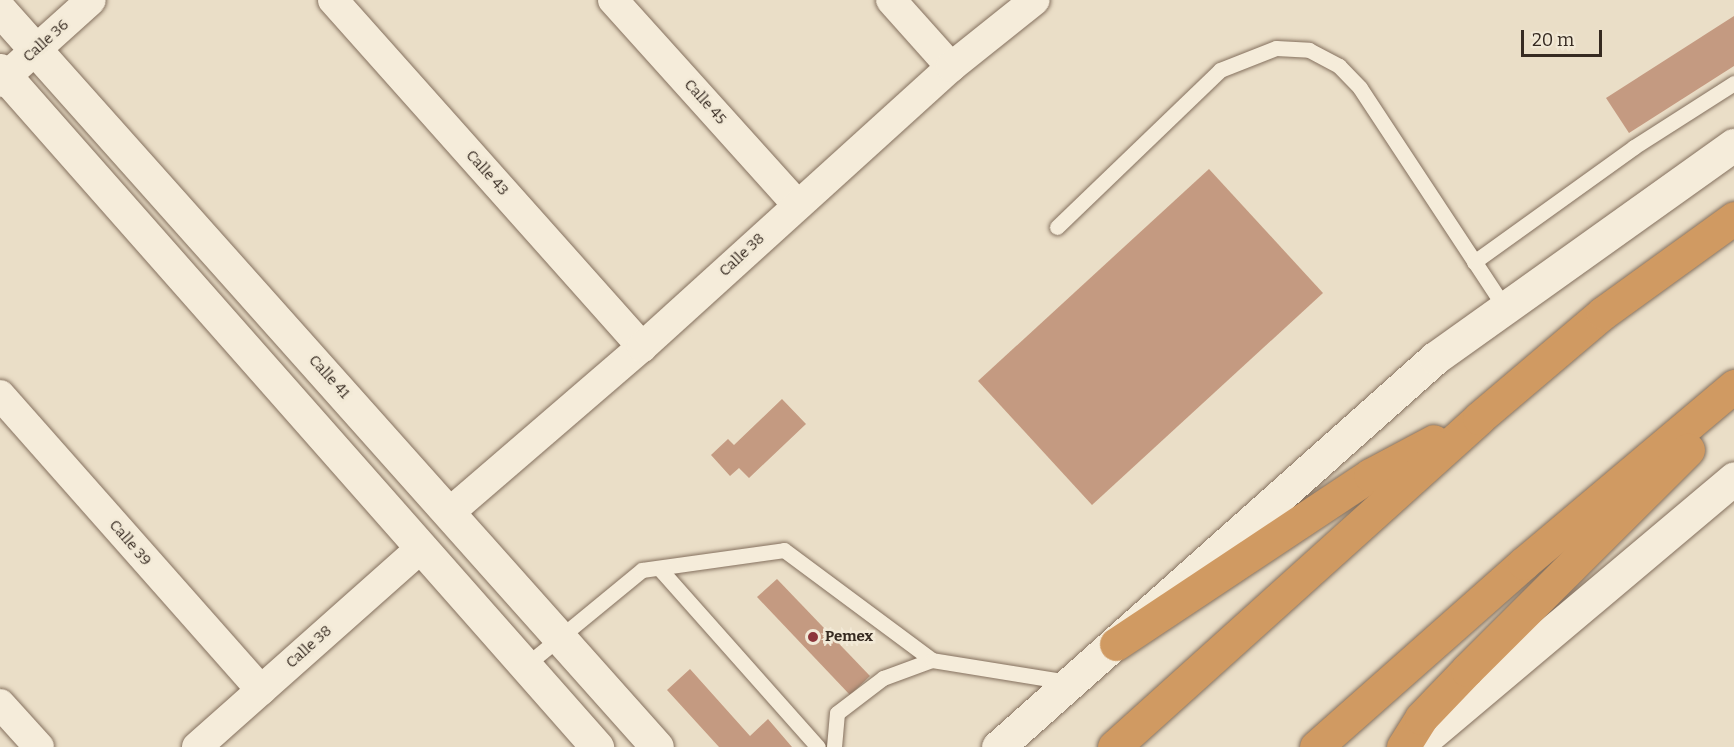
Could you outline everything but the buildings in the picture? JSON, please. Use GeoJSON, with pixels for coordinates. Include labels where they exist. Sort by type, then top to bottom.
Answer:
{"type":"FeatureCollection","features":[{"type":"Feature","properties":{"kind":"highway"},"geometry":{"type":"LineString","coordinates":[[1114,747],[1479,418],[1603,313],[1734,218]]}},
{"type":"Feature","properties":{"kind":"highway"},"geometry":{"type":"LineString","coordinates":[[1316,747],[1524,563],[1734,386]]}},
{"type":"Feature","properties":{"kind":"highway"},"geometry":{"type":"LineString","coordinates":[[1403,747],[1421,718],[1467,670],[1734,407]]}},
{"type":"Feature","properties":{"kind":"highway"},"geometry":{"type":"LineString","coordinates":[[1116,644],[1370,475],[1479,418]]}},
{"type":"Feature","properties":{"kind":"main road","name":"Calle 41"},"geometry":{"type":"LineString","coordinates":[[0,10],[450,512],[657,747]]}},
{"type":"Feature","properties":{"kind":"main road"},"geometry":{"type":"LineString","coordinates":[[2,76],[597,747]]}},
{"type":"Feature","properties":{"kind":"main road"},"geometry":{"type":"LineString","coordinates":[[998,747],[1436,358],[1734,145]]}},
{"type":"Feature","properties":{"kind":"main road"},"geometry":{"type":"LineString","coordinates":[[1415,747],[1734,478]]}},
{"type":"Feature","properties":{"kind":"street","name":"Calle 36"},"geometry":{"type":"LineString","coordinates":[[2,76],[36,50],[92,0]]}},
{"type":"Feature","properties":{"kind":"street","name":"Calle 43"},"geometry":{"type":"LineString","coordinates":[[333,0],[642,346]]}},
{"type":"Feature","properties":{"kind":"street","name":"Calle 45"},"geometry":{"type":"LineString","coordinates":[[613,0],[797,204]]}},
{"type":"Feature","properties":{"kind":"street"},"geometry":{"type":"LineString","coordinates":[[891,0],[951,67]]}},
{"type":"Feature","properties":{"kind":"street","name":"Calle 38"},"geometry":{"type":"LineString","coordinates":[[450,512],[642,346],[951,67],[1035,0]]}},
{"type":"Feature","properties":{"kind":"street","name":"Calle 39"},"geometry":{"type":"LineString","coordinates":[[0,395],[261,690]]}},
{"type":"Feature","properties":{"kind":"street","name":"Calle 38"},"geometry":{"type":"LineString","coordinates":[[197,747],[421,548]]}},
{"type":"Feature","properties":{"kind":"street"},"geometry":{"type":"LineString","coordinates":[[0,704],[39,747]]}},
{"type":"Feature","properties":{"kind":"lane"},"geometry":{"type":"LineString","coordinates":[[1057,227],[1220,70],[1276,48],[1309,50],[1339,66],[1360,88],[1505,308]]}},
{"type":"Feature","properties":{"kind":"lane"},"geometry":{"type":"LineString","coordinates":[[1474,262],[1634,147],[1734,83]]}},
{"type":"Feature","properties":{"kind":"lane"},"geometry":{"type":"LineString","coordinates":[[525,666],[642,570],[784,549],[932,660],[1071,683]]}},
{"type":"Feature","properties":{"kind":"lane"},"geometry":{"type":"LineString","coordinates":[[659,568],[818,747]]}},
{"type":"Feature","properties":{"kind":"lane"},"geometry":{"type":"LineString","coordinates":[[834,747],[837,713],[883,678],[932,660]]}},
{"type":"Feature","properties":{"kind":"place","name":"Pemex"},"geometry":{"type":"Point","coordinates":[813,637]}}]}
